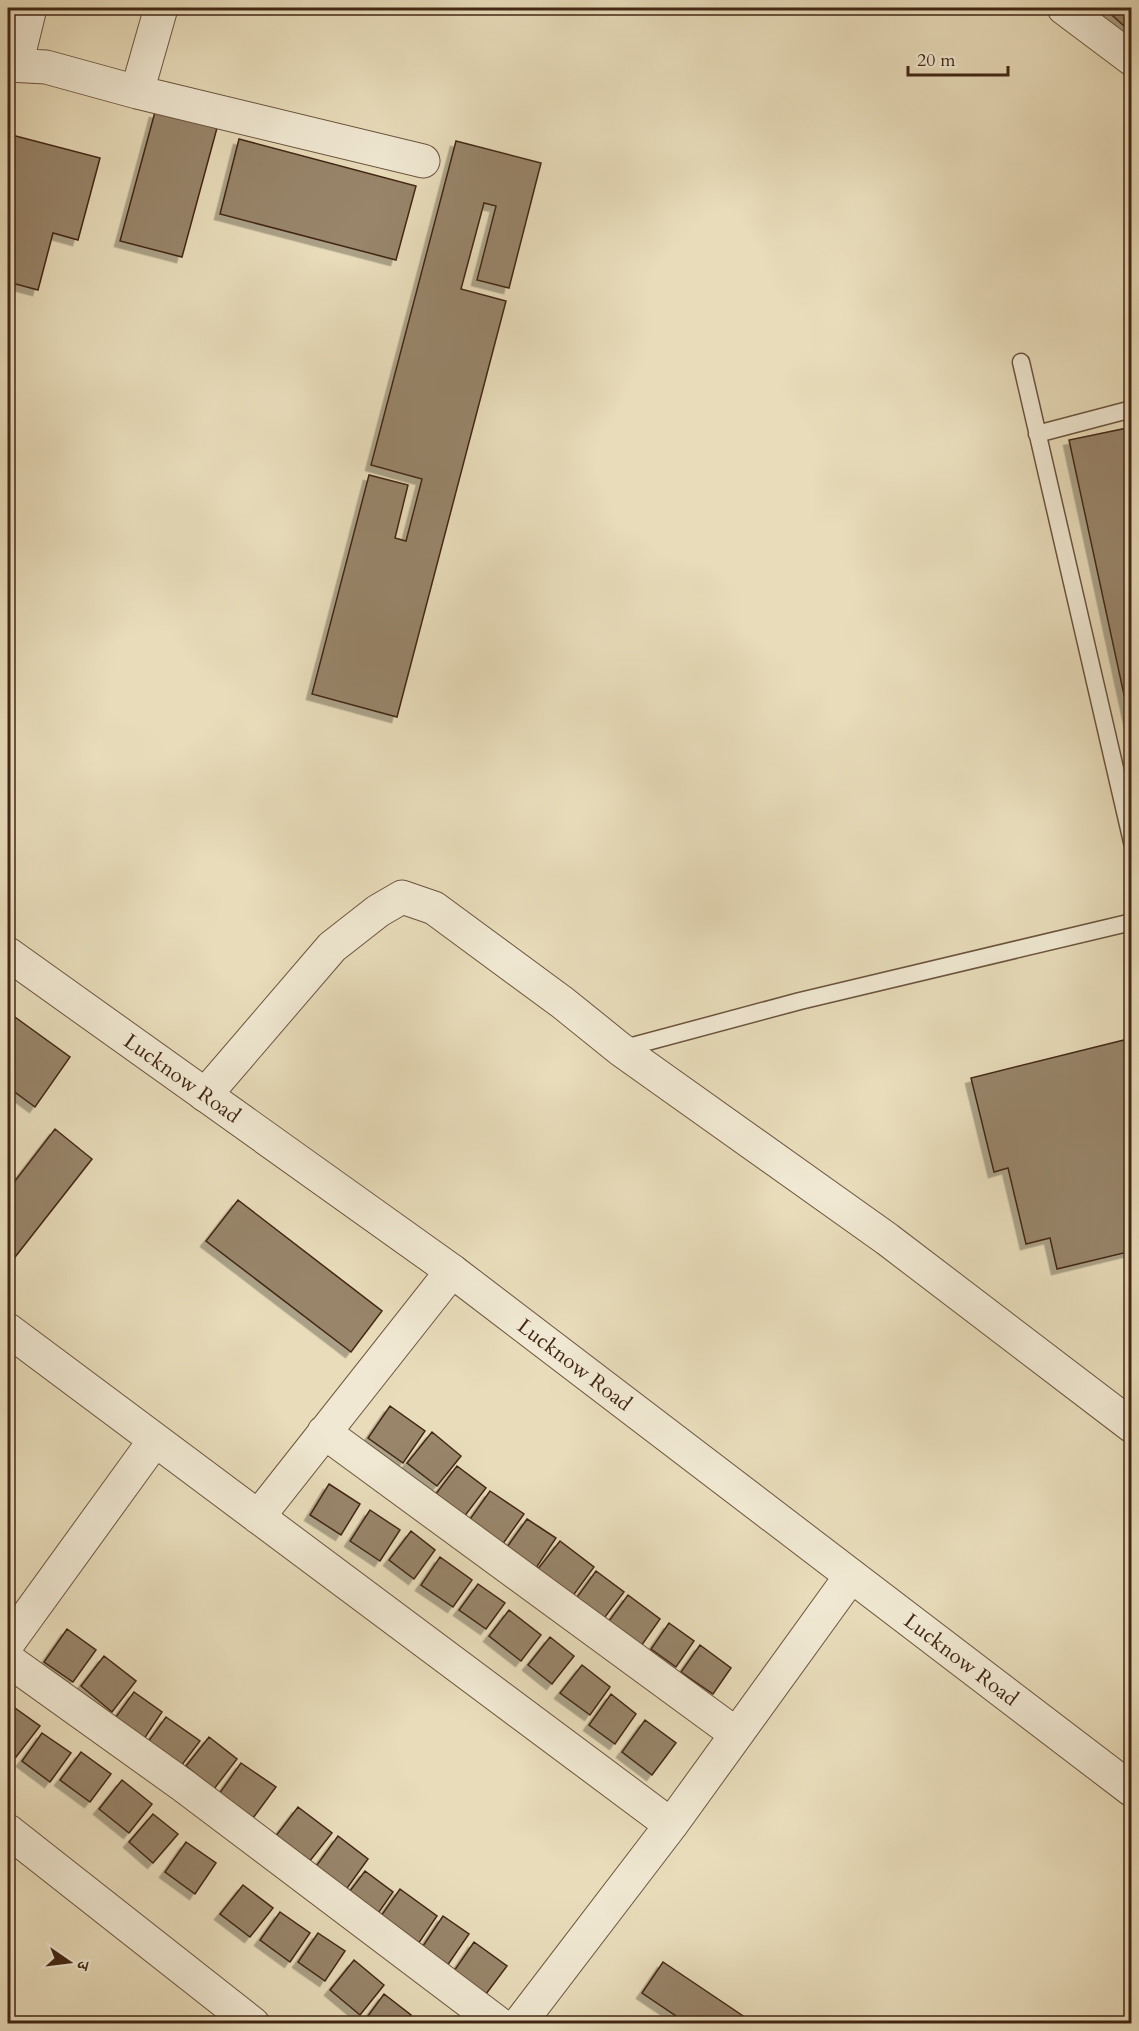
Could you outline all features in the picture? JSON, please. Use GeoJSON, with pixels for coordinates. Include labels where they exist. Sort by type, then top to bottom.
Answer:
{"type":"FeatureCollection","features":[{"type":"Feature","properties":{"kind":"street"},"geometry":{"type":"LineString","coordinates":[[30,8],[12,65],[46,67],[137,92],[423,161]]}},
{"type":"Feature","properties":{"kind":"street"},"geometry":{"type":"LineString","coordinates":[[137,92],[161,8]]}},
{"type":"Feature","properties":{"kind":"street"},"geometry":{"type":"LineString","coordinates":[[1064,8],[1131,59]]}},
{"type":"Feature","properties":{"kind":"street"},"geometry":{"type":"LineString","coordinates":[[204,1095],[332,947],[378,911],[402,897],[435,908],[563,1003],[620,1049],[887,1239],[1131,1426]]}},
{"type":"Feature","properties":{"kind":"street","name":"Lucknow Road"},"geometry":{"type":"LineString","coordinates":[[8,954],[452,1271],[1131,1790]]}},
{"type":"Feature","properties":{"kind":"street"},"geometry":{"type":"LineString","coordinates":[[258,1516],[452,1271]]}},
{"type":"Feature","properties":{"kind":"street"},"geometry":{"type":"LineString","coordinates":[[8,1330],[671,1825]]}},
{"type":"Feature","properties":{"kind":"street"},"geometry":{"type":"LineString","coordinates":[[324,1432],[736,1734]]}},
{"type":"Feature","properties":{"kind":"street"},"geometry":{"type":"LineString","coordinates":[[8,1643],[155,1440]]}},
{"type":"Feature","properties":{"kind":"street"},"geometry":{"type":"LineString","coordinates":[[519,2024],[671,1825],[851,1576]]}},
{"type":"Feature","properties":{"kind":"street"},"geometry":{"type":"LineString","coordinates":[[8,1660],[184,1786],[499,2024]]}},
{"type":"Feature","properties":{"kind":"street"},"geometry":{"type":"LineString","coordinates":[[8,1831],[253,2024]]}},
{"type":"Feature","properties":{"kind":"lane"},"geometry":{"type":"LineString","coordinates":[[1021,362],[1131,842]]}},
{"type":"Feature","properties":{"kind":"lane"},"geometry":{"type":"LineString","coordinates":[[1037,434],[1131,409]]}},
{"type":"Feature","properties":{"kind":"lane"},"geometry":{"type":"LineString","coordinates":[[620,1049],[800,1001],[1131,922]]}},
{"type":"Feature","properties":{"kind":"building"},"geometry":{"type":"Polygon","coordinates":[[[1104,8],[1132,8],[1132,33],[1104,8]]]}},
{"type":"Feature","properties":{"kind":"building"},"geometry":{"type":"Polygon","coordinates":[[[155,112],[217,128],[182,257],[120,241],[155,112]]]}},
{"type":"Feature","properties":{"kind":"building"},"geometry":{"type":"Polygon","coordinates":[[[8,134],[100,158],[78,240],[53,233],[38,290],[8,282],[8,134]]]}},
{"type":"Feature","properties":{"kind":"building"},"geometry":{"type":"Polygon","coordinates":[[[239,139],[416,186],[396,260],[220,214],[239,139]]]}},
{"type":"Feature","properties":{"kind":"building"},"geometry":{"type":"Polygon","coordinates":[[[456,141],[541,163],[509,288],[477,280],[496,206],[484,203],[461,289],[506,301],[397,717],[312,694],[369,475],[408,485],[395,538],[406,541],[422,479],[371,465],[456,141]]]}},
{"type":"Feature","properties":{"kind":"building"},"geometry":{"type":"Polygon","coordinates":[[[1132,427],[1132,732],[1069,440],[1132,427]]]}},
{"type":"Feature","properties":{"kind":"building"},"geometry":{"type":"Polygon","coordinates":[[[8,1012],[70,1057],[35,1107],[8,1087],[8,1012]]]}},
{"type":"Feature","properties":{"kind":"building"},"geometry":{"type":"Polygon","coordinates":[[[1132,1038],[1132,1251],[1057,1269],[1050,1238],[1026,1244],[1008,1168],[994,1172],[971,1078],[1132,1038]]]}},
{"type":"Feature","properties":{"kind":"building"},"geometry":{"type":"Polygon","coordinates":[[[55,1129],[92,1159],[8,1266],[8,1190],[55,1129]]]}},
{"type":"Feature","properties":{"kind":"building"},"geometry":{"type":"Polygon","coordinates":[[[238,1200],[382,1311],[351,1352],[206,1241],[238,1200]]]}},
{"type":"Feature","properties":{"kind":"building"},"geometry":{"type":"Polygon","coordinates":[[[390,1406],[425,1431],[403,1463],[368,1438],[390,1406]]]}},
{"type":"Feature","properties":{"kind":"building"},"geometry":{"type":"Polygon","coordinates":[[[432,1432],[461,1456],[437,1486],[407,1463],[432,1432]]]}},
{"type":"Feature","properties":{"kind":"building"},"geometry":{"type":"Polygon","coordinates":[[[457,1466],[486,1488],[464,1517],[435,1495],[457,1466]]]}},
{"type":"Feature","properties":{"kind":"building"},"geometry":{"type":"Polygon","coordinates":[[[329,1484],[360,1504],[341,1535],[310,1515],[329,1484]]]}},
{"type":"Feature","properties":{"kind":"building"},"geometry":{"type":"Polygon","coordinates":[[[490,1491],[524,1514],[502,1545],[468,1522],[490,1491]]]}},
{"type":"Feature","properties":{"kind":"building"},"geometry":{"type":"Polygon","coordinates":[[[370,1510],[400,1530],[380,1561],[350,1541],[370,1510]]]}},
{"type":"Feature","properties":{"kind":"building"},"geometry":{"type":"Polygon","coordinates":[[[527,1519],[556,1538],[536,1568],[507,1547],[527,1519]]]}},
{"type":"Feature","properties":{"kind":"building"},"geometry":{"type":"Polygon","coordinates":[[[411,1531],[435,1550],[414,1579],[389,1560],[411,1531]]]}},
{"type":"Feature","properties":{"kind":"building"},"geometry":{"type":"Polygon","coordinates":[[[560,1541],[594,1567],[572,1597],[537,1570],[560,1541]]]}},
{"type":"Feature","properties":{"kind":"building"},"geometry":{"type":"Polygon","coordinates":[[[440,1557],[472,1580],[453,1607],[421,1585],[440,1557]]]}},
{"type":"Feature","properties":{"kind":"building"},"geometry":{"type":"Polygon","coordinates":[[[596,1571],[624,1592],[602,1621],[575,1600],[596,1571]]]}},
{"type":"Feature","properties":{"kind":"building"},"geometry":{"type":"Polygon","coordinates":[[[478,1584],[505,1603],[486,1629],[459,1610],[478,1584]]]}},
{"type":"Feature","properties":{"kind":"building"},"geometry":{"type":"Polygon","coordinates":[[[628,1595],[660,1619],[639,1649],[606,1625],[628,1595]]]}},
{"type":"Feature","properties":{"kind":"building"},"geometry":{"type":"Polygon","coordinates":[[[509,1610],[541,1635],[521,1661],[489,1636],[509,1610]]]}},
{"type":"Feature","properties":{"kind":"building"},"geometry":{"type":"Polygon","coordinates":[[[669,1623],[694,1641],[676,1667],[651,1649],[669,1623]]]}},
{"type":"Feature","properties":{"kind":"building"},"geometry":{"type":"Polygon","coordinates":[[[67,1629],[96,1650],[73,1682],[44,1662],[67,1629]]]}},
{"type":"Feature","properties":{"kind":"building"},"geometry":{"type":"Polygon","coordinates":[[[550,1637],[574,1656],[552,1684],[528,1665],[550,1637]]]}},
{"type":"Feature","properties":{"kind":"building"},"geometry":{"type":"Polygon","coordinates":[[[700,1645],[731,1668],[713,1694],[681,1672],[700,1645]]]}},
{"type":"Feature","properties":{"kind":"building"},"geometry":{"type":"Polygon","coordinates":[[[104,1656],[136,1681],[112,1712],[81,1686],[104,1656]]]}},
{"type":"Feature","properties":{"kind":"building"},"geometry":{"type":"Polygon","coordinates":[[[582,1665],[610,1687],[590,1715],[560,1693],[582,1665]]]}},
{"type":"Feature","properties":{"kind":"building"},"geometry":{"type":"Polygon","coordinates":[[[134,1692],[162,1712],[142,1742],[113,1721],[134,1692]]]}},
{"type":"Feature","properties":{"kind":"building"},"geometry":{"type":"Polygon","coordinates":[[[611,1694],[636,1714],[615,1744],[589,1725],[611,1694]]]}},
{"type":"Feature","properties":{"kind":"building"},"geometry":{"type":"Polygon","coordinates":[[[8,1703],[40,1726],[16,1757],[8,1751],[8,1703]]]}},
{"type":"Feature","properties":{"kind":"building"},"geometry":{"type":"Polygon","coordinates":[[[166,1717],[200,1741],[178,1770],[145,1746],[166,1717]]]}},
{"type":"Feature","properties":{"kind":"building"},"geometry":{"type":"Polygon","coordinates":[[[645,1720],[676,1743],[652,1775],[622,1752],[645,1720]]]}},
{"type":"Feature","properties":{"kind":"building"},"geometry":{"type":"Polygon","coordinates":[[[42,1733],[71,1753],[50,1782],[22,1761],[42,1733]]]}},
{"type":"Feature","properties":{"kind":"building"},"geometry":{"type":"Polygon","coordinates":[[[209,1737],[237,1759],[214,1789],[186,1766],[209,1737]]]}},
{"type":"Feature","properties":{"kind":"building"},"geometry":{"type":"Polygon","coordinates":[[[81,1752],[111,1774],[90,1802],[60,1780],[81,1752]]]}},
{"type":"Feature","properties":{"kind":"building"},"geometry":{"type":"Polygon","coordinates":[[[241,1763],[276,1787],[253,1818],[219,1794],[241,1763]]]}},
{"type":"Feature","properties":{"kind":"building"},"geometry":{"type":"Polygon","coordinates":[[[122,1780],[152,1804],[129,1833],[99,1809],[122,1780]]]}},
{"type":"Feature","properties":{"kind":"building"},"geometry":{"type":"Polygon","coordinates":[[[298,1807],[332,1833],[309,1862],[275,1837],[298,1807]]]}},
{"type":"Feature","properties":{"kind":"building"},"geometry":{"type":"Polygon","coordinates":[[[153,1814],[178,1834],[153,1863],[129,1842],[153,1814]]]}},
{"type":"Feature","properties":{"kind":"building"},"geometry":{"type":"Polygon","coordinates":[[[338,1836],[368,1859],[345,1891],[314,1869],[338,1836]]]}},
{"type":"Feature","properties":{"kind":"building"},"geometry":{"type":"Polygon","coordinates":[[[186,1842],[216,1863],[195,1894],[165,1872],[186,1842]]]}},
{"type":"Feature","properties":{"kind":"building"},"geometry":{"type":"Polygon","coordinates":[[[365,1871],[393,1892],[372,1922],[343,1900],[365,1871]]]}},
{"type":"Feature","properties":{"kind":"building"},"geometry":{"type":"Polygon","coordinates":[[[243,1885],[273,1908],[250,1937],[220,1914],[243,1885]]]}},
{"type":"Feature","properties":{"kind":"building"},"geometry":{"type":"Polygon","coordinates":[[[400,1889],[437,1916],[414,1950],[376,1923],[400,1889]]]}},
{"type":"Feature","properties":{"kind":"building"},"geometry":{"type":"Polygon","coordinates":[[[280,1912],[310,1933],[290,1962],[260,1940],[280,1912]]]}},
{"type":"Feature","properties":{"kind":"building"},"geometry":{"type":"Polygon","coordinates":[[[443,1916],[469,1934],[447,1966],[421,1949],[443,1916]]]}},
{"type":"Feature","properties":{"kind":"building"},"geometry":{"type":"Polygon","coordinates":[[[318,1933],[345,1951],[325,1981],[298,1962],[318,1933]]]}},
{"type":"Feature","properties":{"kind":"building"},"geometry":{"type":"Polygon","coordinates":[[[474,1942],[507,1966],[486,1994],[454,1971],[474,1942]]]}},
{"type":"Feature","properties":{"kind":"building"},"geometry":{"type":"Polygon","coordinates":[[[354,1960],[384,1985],[360,2015],[330,1990],[354,1960]]]}},
{"type":"Feature","properties":{"kind":"building"},"geometry":{"type":"Polygon","coordinates":[[[663,1962],[755,2024],[688,2024],[642,1993],[663,1962]]]}},
{"type":"Feature","properties":{"kind":"building"},"geometry":{"type":"Polygon","coordinates":[[[384,1994],[411,2015],[405,2024],[362,2024],[384,1994]]]}}]}
